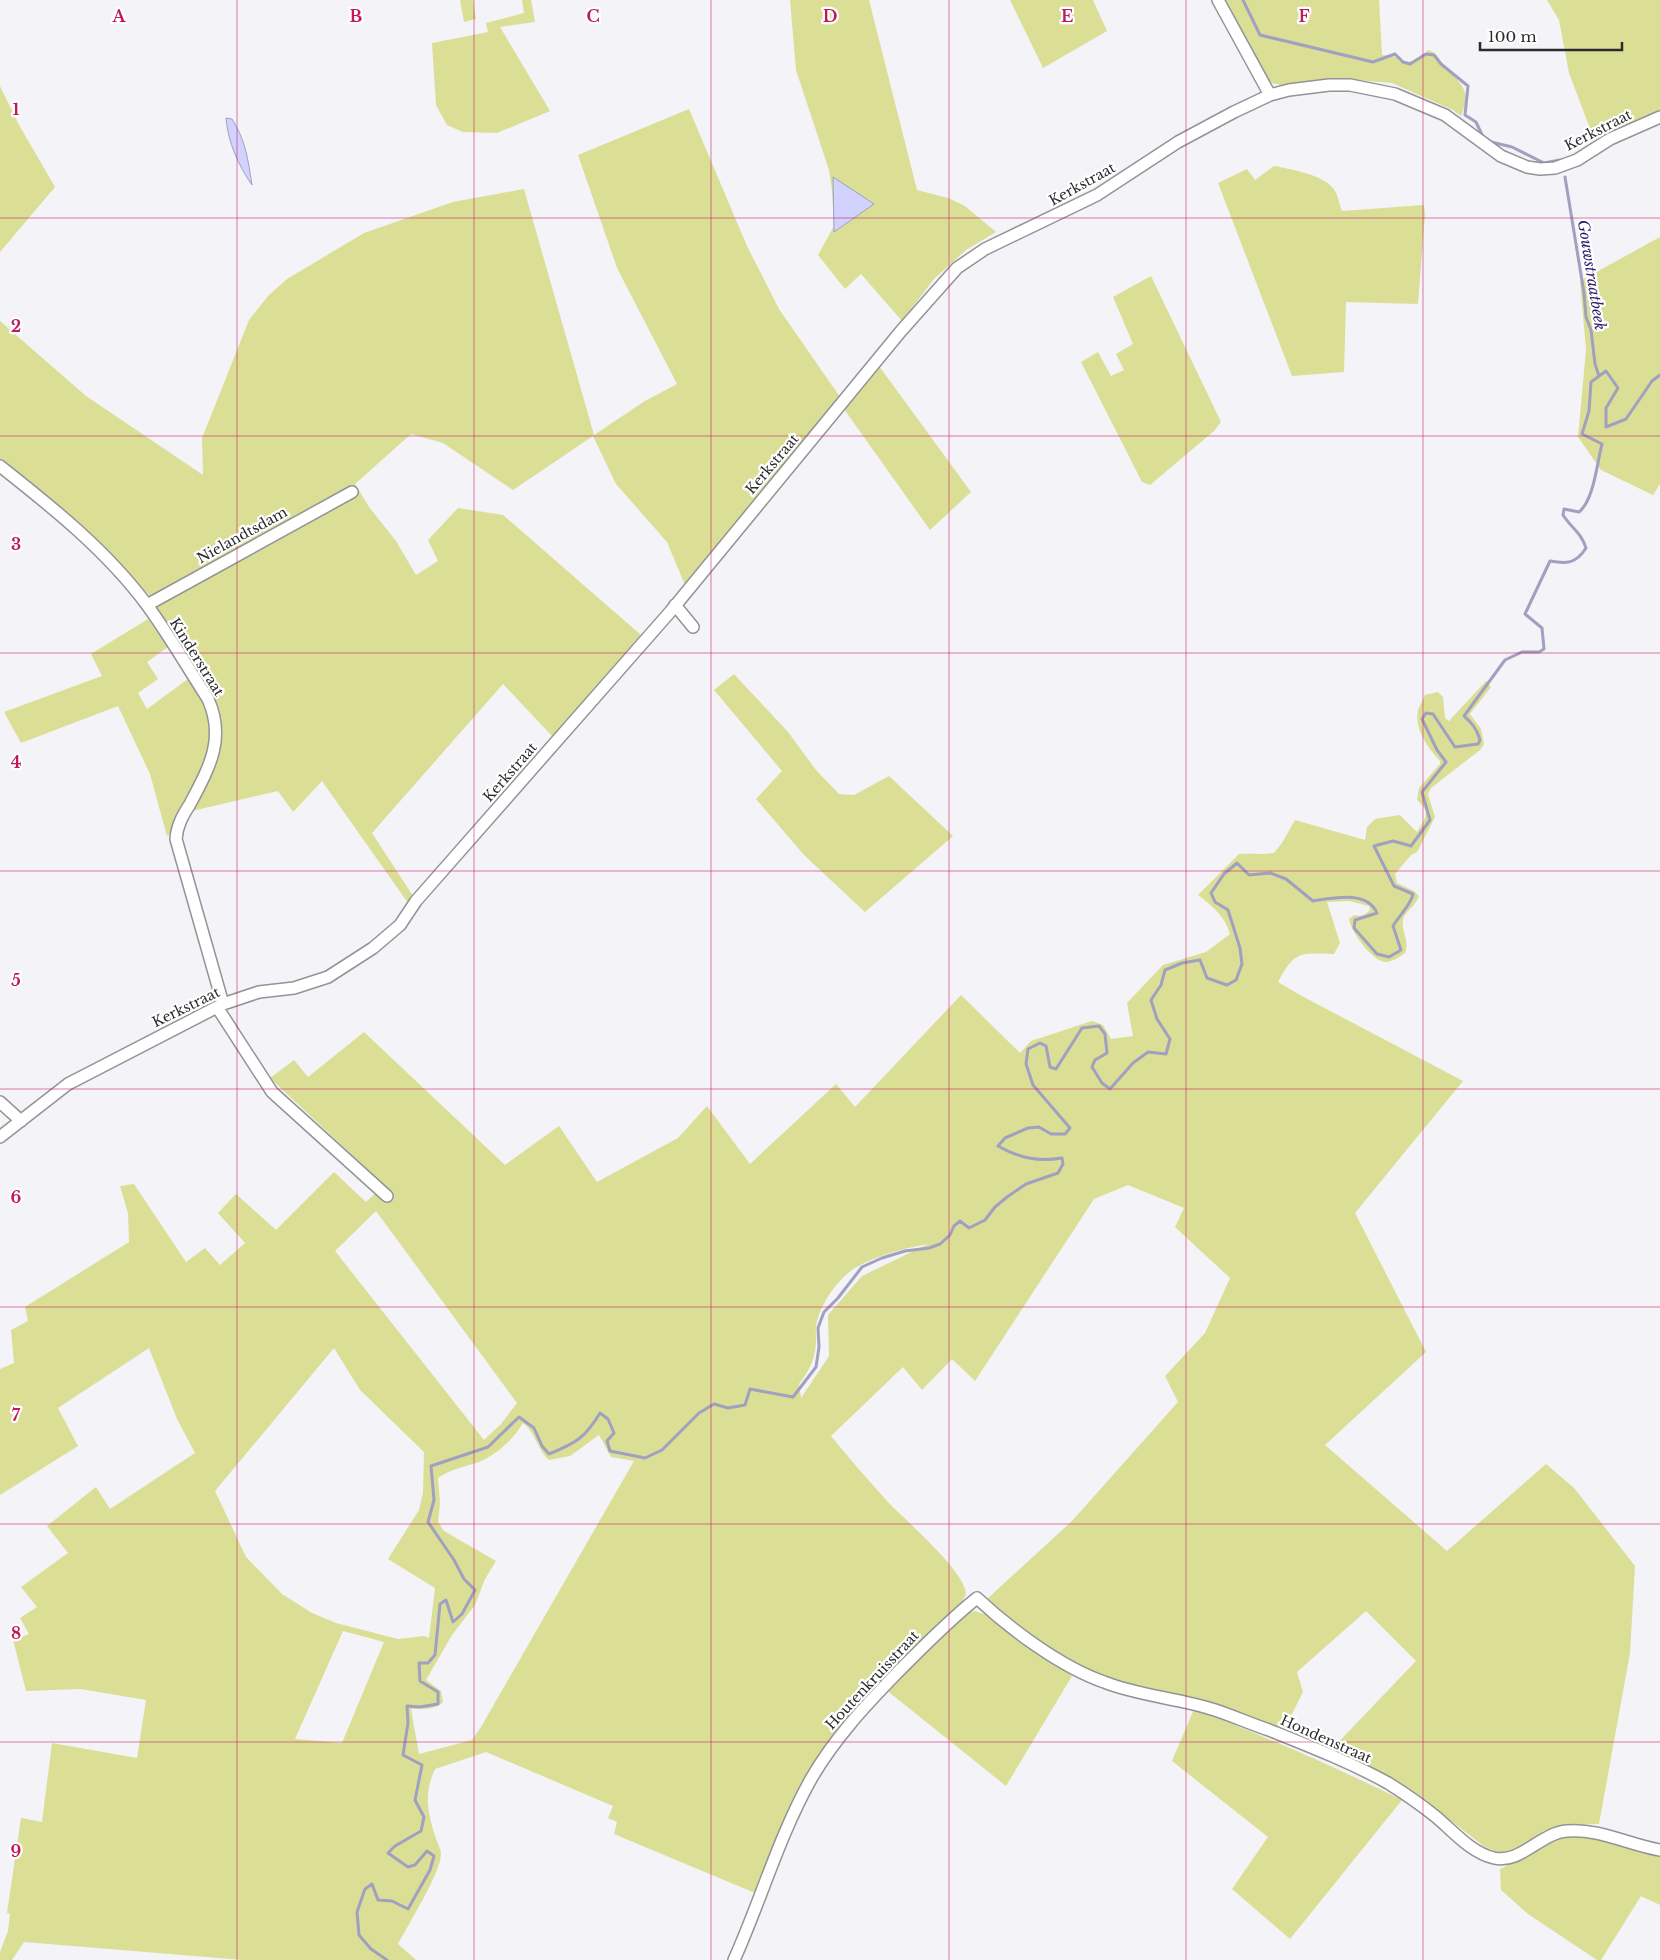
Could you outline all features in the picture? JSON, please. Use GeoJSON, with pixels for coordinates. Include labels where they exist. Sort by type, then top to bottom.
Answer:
{"type":"FeatureCollection","features":[{"type":"Feature","properties":{"kind":"street"},"geometry":{"type":"LineString","coordinates":[[1218,0],[1270,95]]}},
{"type":"Feature","properties":{"kind":"street","name":"Kerkstraat"},"geometry":{"type":"LineString","coordinates":[[0,1137],[68,1084],[220,1005],[259,992],[294,988],[328,977],[373,948],[400,925],[416,901],[675,606],[901,331],[957,268],[985,249],[1097,196],[1178,142],[1234,112],[1270,95],[1289,90],[1329,85],[1350,85],[1395,94],[1445,115],[1501,156],[1527,167],[1540,169],[1555,168],[1577,160],[1610,139],[1660,117]]}},
{"type":"Feature","properties":{"kind":"street","name":"Kinderstraat"},"geometry":{"type":"LineString","coordinates":[[0,466],[43,500],[104,556],[147,605],[208,699],[216,722],[215,744],[209,768],[178,824],[176,839],[220,1005],[272,1092],[387,1196]]}},
{"type":"Feature","properties":{"kind":"street","name":"Nielandtsdam"},"geometry":{"type":"LineString","coordinates":[[147,605],[352,492]]}},
{"type":"Feature","properties":{"kind":"street"},"geometry":{"type":"LineString","coordinates":[[675,606],[693,627]]}},
{"type":"Feature","properties":{"kind":"street"},"geometry":{"type":"LineString","coordinates":[[0,1102],[21,1122]]}},
{"type":"Feature","properties":{"kind":"street","name":"Hondenstraat"},"geometry":{"type":"LineString","coordinates":[[977,1598],[1030,1641],[1069,1666],[1103,1682],[1215,1710],[1318,1749],[1386,1783],[1410,1797],[1467,1843],[1491,1858],[1502,1860],[1513,1857],[1548,1836],[1575,1830],[1599,1834],[1660,1850]]}},
{"type":"Feature","properties":{"kind":"street","name":"Houtenkruisstraat"},"geometry":{"type":"LineString","coordinates":[[734,1960],[789,1826],[810,1780],[821,1762],[867,1703],[952,1618],[977,1598]]}},
{"type":"Feature","properties":{"kind":"green space"},"geometry":{"type":"Polygon","coordinates":[[[460,0],[473,0],[476,19],[464,22],[460,0]]]}},
{"type":"Feature","properties":{"kind":"green space"},"geometry":{"type":"Polygon","coordinates":[[[522,0],[531,0],[535,22],[500,27],[550,111],[497,133],[463,132],[447,125],[436,105],[432,43],[488,32],[486,23],[524,13],[522,0]]]}},
{"type":"Feature","properties":{"kind":"green space"},"geometry":{"type":"Polygon","coordinates":[[[790,0],[869,0],[917,190],[948,198],[965,206],[996,232],[966,250],[934,279],[902,321],[861,274],[845,289],[818,255],[834,226],[832,190],[829,170],[796,70],[790,0]]]}},
{"type":"Feature","properties":{"kind":"green space"},"geometry":{"type":"Polygon","coordinates":[[[1010,0],[1093,0],[1107,31],[1043,68],[1010,0]]]}},
{"type":"Feature","properties":{"kind":"green space"},"geometry":{"type":"Polygon","coordinates":[[[1226,0],[1379,0],[1382,55],[1397,57],[1406,62],[1413,61],[1429,50],[1434,53],[1459,82],[1465,92],[1466,98],[1461,116],[1453,110],[1392,83],[1341,79],[1285,86],[1272,83],[1265,75],[1226,0]]]}},
{"type":"Feature","properties":{"kind":"green space"},"geometry":{"type":"Polygon","coordinates":[[[1547,0],[1660,0],[1660,112],[1594,139],[1569,73],[1559,20],[1547,0]]]}},
{"type":"Feature","properties":{"kind":"green space"},"geometry":{"type":"Polygon","coordinates":[[[0,86],[19,125],[55,187],[0,252],[0,86]]]}},
{"type":"Feature","properties":{"kind":"green space"},"geometry":{"type":"Polygon","coordinates":[[[689,109],[747,246],[779,309],[840,397],[685,585],[667,542],[616,484],[593,436],[513,490],[443,443],[411,434],[355,484],[369,507],[396,541],[416,575],[438,561],[428,540],[458,508],[503,515],[641,635],[552,736],[503,684],[372,833],[413,896],[408,903],[322,781],[293,812],[278,791],[192,811],[213,771],[223,732],[219,710],[158,612],[156,607],[159,603],[88,534],[0,459],[0,321],[86,396],[203,475],[202,438],[249,320],[268,296],[287,279],[364,233],[453,202],[524,189],[594,435],[645,401],[677,384],[617,268],[578,155],[689,109]]]}},
{"type":"Feature","properties":{"kind":"green space"},"geometry":{"type":"Polygon","coordinates":[[[1274,166],[1306,173],[1328,183],[1336,193],[1342,211],[1424,205],[1425,214],[1418,304],[1346,302],[1344,372],[1292,376],[1218,183],[1247,169],[1255,180],[1274,166]]]}},
{"type":"Feature","properties":{"kind":"green space"},"geometry":{"type":"Polygon","coordinates":[[[1660,237],[1660,484],[1653,495],[1601,470],[1578,437],[1586,350],[1580,281],[1660,237]]]}},
{"type":"Feature","properties":{"kind":"green space"},"geometry":{"type":"Polygon","coordinates":[[[1151,276],[1221,422],[1214,431],[1150,485],[1142,482],[1081,362],[1098,352],[1111,376],[1124,370],[1116,354],[1133,344],[1113,297],[1151,276]]]}},
{"type":"Feature","properties":{"kind":"green space"},"geometry":{"type":"Polygon","coordinates":[[[879,366],[971,492],[930,530],[844,409],[879,366]]]}},
{"type":"Feature","properties":{"kind":"green space"},"geometry":{"type":"Polygon","coordinates":[[[148,619],[168,647],[147,662],[158,679],[138,693],[147,709],[188,679],[206,709],[212,730],[206,761],[167,836],[150,774],[118,706],[21,743],[4,712],[102,676],[91,654],[148,619]]]}},
{"type":"Feature","properties":{"kind":"green space"},"geometry":{"type":"Polygon","coordinates":[[[734,674],[788,732],[816,770],[839,794],[854,795],[889,776],[953,836],[865,912],[804,855],[756,799],[782,771],[714,690],[734,674]]]}},
{"type":"Feature","properties":{"kind":"green space"},"geometry":{"type":"Polygon","coordinates":[[[1486,681],[1491,687],[1470,714],[1481,729],[1484,744],[1480,750],[1431,788],[1428,794],[1435,817],[1417,852],[1411,855],[1395,874],[1397,883],[1414,891],[1419,896],[1403,920],[1407,944],[1405,953],[1387,962],[1375,958],[1358,939],[1349,919],[1354,915],[1361,916],[1366,913],[1370,910],[1369,906],[1349,901],[1327,902],[1340,943],[1334,954],[1313,953],[1294,959],[1278,982],[1463,1081],[1355,1213],[1426,1352],[1325,1445],[1447,1551],[1546,1464],[1574,1488],[1635,1566],[1630,1653],[1599,1824],[1561,1825],[1544,1831],[1510,1853],[1500,1853],[1485,1847],[1433,1807],[1386,1777],[1330,1751],[1416,1661],[1366,1611],[1297,1672],[1303,1692],[1283,1732],[1203,1700],[1149,1691],[1105,1680],[1071,1662],[1027,1633],[986,1600],[1072,1521],[1178,1402],[1165,1376],[1205,1333],[1230,1278],[1175,1227],[1184,1208],[1128,1185],[1094,1199],[975,1381],[952,1359],[922,1390],[903,1367],[831,1436],[887,1501],[945,1560],[963,1584],[966,1594],[962,1602],[894,1668],[837,1730],[817,1757],[789,1811],[755,1893],[614,1834],[617,1822],[608,1818],[613,1806],[486,1752],[435,1769],[431,1778],[428,1804],[441,1854],[440,1862],[430,1885],[398,1944],[416,1960],[243,1960],[24,1942],[12,1960],[0,1960],[0,1952],[8,1931],[10,1914],[7,1913],[21,1818],[42,1822],[52,1743],[137,1758],[146,1700],[80,1689],[26,1691],[13,1640],[29,1634],[20,1618],[37,1607],[21,1587],[68,1553],[47,1526],[96,1487],[110,1509],[195,1453],[177,1419],[149,1348],[58,1408],[78,1446],[0,1495],[0,1369],[14,1363],[11,1330],[28,1321],[25,1307],[129,1242],[128,1213],[120,1186],[134,1184],[186,1262],[205,1248],[220,1265],[245,1243],[218,1213],[236,1194],[276,1230],[334,1172],[366,1202],[384,1185],[270,1078],[294,1060],[308,1077],[364,1032],[505,1165],[559,1126],[597,1182],[678,1138],[707,1106],[750,1164],[836,1084],[855,1107],[961,995],[1020,1053],[1031,1041],[1092,1021],[1103,1025],[1111,1039],[1133,1036],[1127,1003],[1163,965],[1206,952],[1230,934],[1225,922],[1213,907],[1198,895],[1239,854],[1274,853],[1295,820],[1365,840],[1367,827],[1375,819],[1400,815],[1417,832],[1426,816],[1426,812],[1417,800],[1419,788],[1440,764],[1440,761],[1423,738],[1418,724],[1418,710],[1425,695],[1438,692],[1443,697],[1445,718],[1449,721],[1486,681]],[[376,1211],[335,1251],[484,1440],[501,1424],[517,1403],[376,1211]],[[928,1244],[890,1253],[863,1264],[848,1273],[835,1286],[820,1311],[813,1360],[809,1370],[799,1384],[801,1398],[829,1356],[828,1315],[862,1276],[928,1244]],[[334,1348],[215,1491],[246,1557],[282,1594],[312,1613],[336,1623],[398,1639],[424,1636],[429,1638],[435,1588],[388,1559],[419,1510],[423,1493],[424,1452],[360,1390],[334,1348]],[[523,1423],[515,1435],[498,1451],[485,1459],[453,1470],[438,1478],[440,1503],[438,1522],[444,1531],[496,1561],[485,1579],[475,1605],[452,1635],[426,1680],[441,1691],[443,1702],[432,1708],[411,1709],[419,1754],[472,1740],[634,1461],[611,1457],[599,1435],[570,1456],[549,1460],[531,1431],[523,1423]],[[343,1631],[295,1739],[342,1743],[384,1642],[343,1631]]]}},
{"type":"Feature","properties":{"kind":"green space"},"geometry":{"type":"Polygon","coordinates":[[[975,1611],[986,1615],[1072,1676],[1006,1786],[885,1689],[967,1613],[975,1611]]]}},
{"type":"Feature","properties":{"kind":"green space"},"geometry":{"type":"Polygon","coordinates":[[[1194,1709],[1300,1752],[1402,1800],[1290,1939],[1232,1889],[1268,1837],[1172,1761],[1194,1709]]]}},
{"type":"Feature","properties":{"kind":"green space"},"geometry":{"type":"Polygon","coordinates":[[[1560,1835],[1595,1836],[1660,1855],[1660,1905],[1641,1896],[1601,1960],[1597,1960],[1528,1914],[1501,1890],[1500,1869],[1560,1835]]]}},
{"type":"Feature","properties":{"kind":"water"},"geometry":{"type":"Polygon","coordinates":[[[226,118],[232,119],[237,127],[246,151],[252,185],[234,153],[226,118]]]}},
{"type":"Feature","properties":{"kind":"water"},"geometry":{"type":"Polygon","coordinates":[[[833,177],[874,204],[834,232],[833,177]]]}},
{"type":"Feature","properties":{"kind":"waterway","name":"Gouwstraatbeek"},"geometry":{"type":"LineString","coordinates":[[1243,0],[1260,35],[1373,62],[1395,54],[1403,62],[1410,64],[1426,54],[1434,55],[1441,64],[1468,86],[1465,115],[1476,122],[1483,137],[1491,142],[1512,147],[1544,163],[1560,160]]}},
{"type":"Feature","properties":{"kind":"waterway","name":"Gouwstraatbeek"},"geometry":{"type":"LineString","coordinates":[[1565,177],[1584,293],[1586,317],[1591,330],[1595,364],[1599,376]]}},
{"type":"Feature","properties":{"kind":"waterway"},"geometry":{"type":"LineString","coordinates":[[387,1960],[371,1949],[359,1935],[357,1912],[365,1889],[372,1884],[378,1900],[392,1901],[408,1909],[430,1870],[434,1856],[427,1851],[415,1865],[408,1867],[388,1853],[395,1846],[421,1831],[424,1817],[415,1800],[422,1765],[403,1755],[408,1723],[407,1706],[420,1707],[438,1704],[438,1692],[420,1681],[419,1663],[428,1663],[435,1655],[440,1604],[446,1600],[453,1622],[462,1614],[475,1590],[464,1579],[454,1560],[428,1522],[434,1500],[431,1466],[488,1447],[519,1417],[534,1428],[542,1446],[549,1454],[579,1439],[590,1428],[600,1413],[608,1419],[614,1433],[607,1441],[610,1451],[645,1458],[662,1450],[699,1413],[714,1404],[728,1408],[745,1405],[750,1389],[793,1397],[816,1367],[819,1347],[818,1328],[824,1312],[838,1298],[862,1267],[905,1251],[929,1248],[940,1244],[950,1235],[954,1226],[960,1221],[969,1228],[985,1220],[995,1207],[1026,1184],[1058,1173],[1063,1164],[1062,1158],[1045,1160],[1029,1158],[1013,1154],[998,1146],[1005,1138],[1028,1128],[1039,1127],[1051,1134],[1065,1134],[1070,1128],[1033,1085],[1026,1064],[1028,1049],[1040,1043],[1046,1046],[1050,1067],[1056,1069],[1082,1028],[1099,1026],[1105,1034],[1107,1053],[1095,1060],[1092,1067],[1102,1083],[1110,1089],[1133,1063],[1148,1052],[1166,1054],[1170,1039],[1157,1019],[1151,1000],[1161,985],[1165,970],[1182,963],[1200,960],[1207,978],[1227,985],[1236,980],[1242,964],[1240,948],[1228,910],[1215,902],[1211,893],[1224,874],[1237,863],[1249,875],[1270,873],[1286,879],[1313,901],[1339,897],[1358,898],[1366,901],[1377,913],[1355,920],[1354,928],[1377,954],[1389,957],[1401,950],[1393,926],[1408,905],[1413,894],[1394,886],[1374,846],[1393,841],[1411,846],[1430,820],[1422,792],[1446,762],[1437,750],[1422,719],[1426,713],[1433,714],[1455,747],[1478,744],[1480,740],[1477,733],[1464,716],[1505,660],[1522,652],[1539,652],[1544,649],[1542,628],[1525,614],[1550,561],[1570,562],[1578,557],[1586,548],[1579,534],[1563,515],[1564,509],[1579,512],[1588,499],[1592,490],[1602,444],[1582,434],[1589,411],[1591,382],[1606,371],[1618,388],[1606,408],[1606,427],[1626,419],[1652,381],[1660,375]]}}]}
